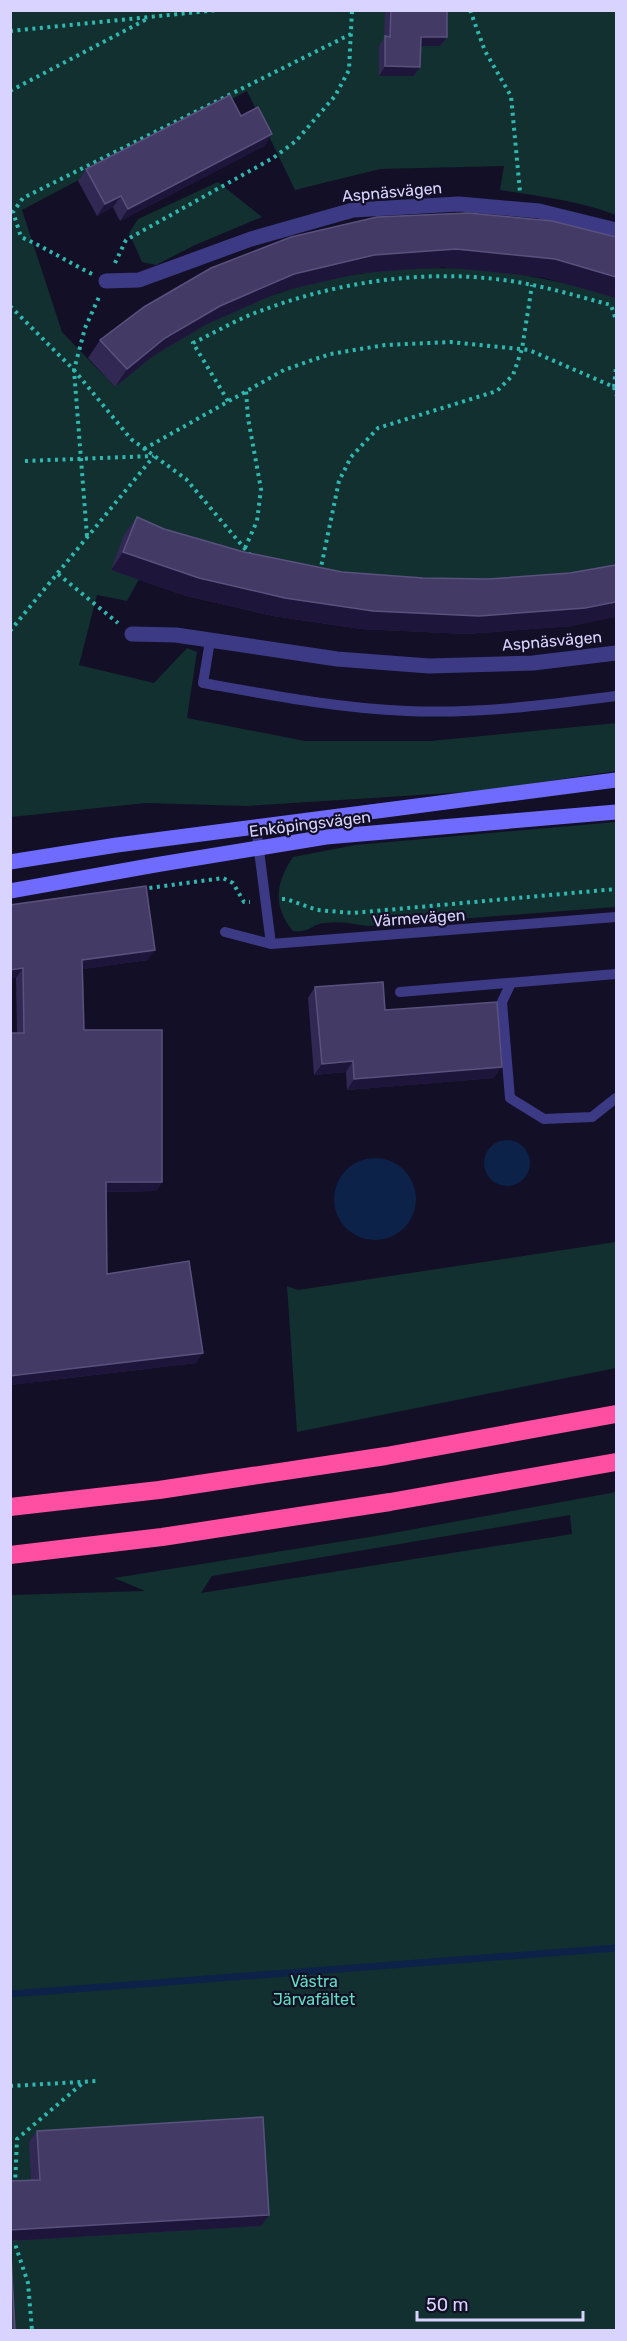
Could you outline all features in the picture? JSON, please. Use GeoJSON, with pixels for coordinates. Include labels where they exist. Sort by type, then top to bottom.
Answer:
{"type":"FeatureCollection","features":[{"type":"Feature","properties":{"kind":"highway"},"geometry":{"type":"LineString","coordinates":[[10,1507],[159,1490],[386,1456],[616,1414]]}},
{"type":"Feature","properties":{"kind":"highway"},"geometry":{"type":"LineString","coordinates":[[10,1555],[173,1535],[390,1502],[616,1462]]}},
{"type":"Feature","properties":{"kind":"street","name":"Aspnäsvägen"},"geometry":{"type":"LineString","coordinates":[[106,281],[140,280],[251,239],[353,210],[459,204],[539,211],[616,230]]}},
{"type":"Feature","properties":{"kind":"street","name":"Aspnäsvägen"},"geometry":{"type":"LineString","coordinates":[[132,634],[176,635],[337,658],[429,666],[533,663],[616,653]]}},
{"type":"Feature","properties":{"kind":"street","name":"Enköpingsvägen"},"geometry":{"type":"LineString","coordinates":[[10,862],[117,845],[616,780]]}},
{"type":"Feature","properties":{"kind":"street","name":"Enköpingsvägen"},"geometry":{"type":"LineString","coordinates":[[10,891],[155,864],[326,837],[616,812]]}},
{"type":"Feature","properties":{"kind":"street"},"geometry":{"type":"LineString","coordinates":[[10,852],[117,845]]}},
{"type":"Feature","properties":{"kind":"lane"},"geometry":{"type":"LineString","coordinates":[[210,641],[203,683],[308,702],[408,711],[520,708],[616,696]]}},
{"type":"Feature","properties":{"kind":"lane"},"geometry":{"type":"LineString","coordinates":[[256,828],[271,944]]}},
{"type":"Feature","properties":{"kind":"lane","name":"Värmevägen"},"geometry":{"type":"LineString","coordinates":[[225,932],[271,944],[616,917]]}},
{"type":"Feature","properties":{"kind":"lane"},"geometry":{"type":"LineString","coordinates":[[400,992],[616,974]]}},
{"type":"Feature","properties":{"kind":"lane"},"geometry":{"type":"LineString","coordinates":[[511,983],[502,1002],[510,1098],[544,1119],[592,1117],[616,1098]]}},
{"type":"Feature","properties":{"kind":"path"},"geometry":{"type":"LineString","coordinates":[[10,32],[218,10]]}},
{"type":"Feature","properties":{"kind":"path"},"geometry":{"type":"LineString","coordinates":[[87,536],[74,370],[85,328],[126,240],[273,158],[296,141],[335,96],[349,70],[352,10]]}},
{"type":"Feature","properties":{"kind":"path"},"geometry":{"type":"LineString","coordinates":[[470,10],[485,51],[511,96],[522,211]]}},
{"type":"Feature","properties":{"kind":"path"},"geometry":{"type":"LineString","coordinates":[[10,91],[151,17]]}},
{"type":"Feature","properties":{"kind":"path"},"geometry":{"type":"LineString","coordinates":[[106,281],[58,257],[50,249],[21,237],[13,212],[23,198],[352,34]]}},
{"type":"Feature","properties":{"kind":"path"},"geometry":{"type":"LineString","coordinates":[[228,401],[193,343],[261,310],[324,291],[377,281],[453,277],[495,279],[532,285],[611,305],[616,320]]}},
{"type":"Feature","properties":{"kind":"path"},"geometry":{"type":"LineString","coordinates":[[325,578],[319,577],[332,513],[339,481],[351,458],[378,428],[497,390],[513,375],[522,349],[532,285]]}},
{"type":"Feature","properties":{"kind":"path"},"geometry":{"type":"LineString","coordinates":[[10,306],[74,370],[131,440],[186,479],[252,557]]}},
{"type":"Feature","properties":{"kind":"path"},"geometry":{"type":"LineString","coordinates":[[144,449],[284,369],[330,354],[385,345],[451,342],[529,350],[614,387]]}},
{"type":"Feature","properties":{"kind":"path"},"geometry":{"type":"LineString","coordinates":[[616,367],[614,387],[616,395]]}},
{"type":"Feature","properties":{"kind":"path"},"geometry":{"type":"LineString","coordinates":[[245,548],[257,521],[261,489],[248,418],[246,391]]}},
{"type":"Feature","properties":{"kind":"path"},"geometry":{"type":"LineString","coordinates":[[25,461],[154,456]]}},
{"type":"Feature","properties":{"kind":"path"},"geometry":{"type":"LineString","coordinates":[[10,631],[154,456]]}},
{"type":"Feature","properties":{"kind":"path"},"geometry":{"type":"LineString","coordinates":[[58,574],[132,634]]}},
{"type":"Feature","properties":{"kind":"path"},"geometry":{"type":"LineString","coordinates":[[130,890],[224,878],[234,883],[244,902],[286,899],[317,910],[353,913],[616,889]]}},
{"type":"Feature","properties":{"kind":"path"},"geometry":{"type":"LineString","coordinates":[[10,2085],[97,2081]]}},
{"type":"Feature","properties":{"kind":"path"},"geometry":{"type":"LineString","coordinates":[[10,2140],[17,2139],[84,2082]]}},
{"type":"Feature","properties":{"kind":"path"},"geometry":{"type":"LineString","coordinates":[[14,2192],[17,2139]]}},
{"type":"Feature","properties":{"kind":"path"},"geometry":{"type":"LineString","coordinates":[[15,2236],[16,2247],[28,2283],[32,2331]]}},
{"type":"Feature","properties":{"kind":"green space"},"geometry":{"type":"Polygon","coordinates":[[[10,11],[616,11],[616,215],[574,203],[500,190],[504,166],[380,169],[295,190],[247,91],[22,210],[62,332],[114,386],[169,345],[228,313],[290,290],[353,275],[418,268],[484,270],[550,280],[616,298],[616,581],[577,588],[111,569],[139,579],[127,601],[97,595],[79,665],[154,683],[187,648],[197,652],[187,718],[305,741],[431,741],[616,723],[616,771],[482,791],[247,806],[146,803],[11,817],[10,11]]]}},
{"type":"Feature","properties":{"kind":"green space"},"geometry":{"type":"Polygon","coordinates":[[[218,182],[262,217],[195,245],[156,265],[142,262],[129,233],[138,219],[218,182]]]}},
{"type":"Feature","properties":{"kind":"green space"},"geometry":{"type":"Polygon","coordinates":[[[616,822],[616,907],[368,926],[330,922],[307,930],[293,931],[286,922],[279,903],[280,885],[293,857],[355,845],[616,822]]]}},
{"type":"Feature","properties":{"kind":"green space"},"geometry":{"type":"Polygon","coordinates":[[[616,1242],[616,1368],[297,1432],[287,1286],[298,1290],[616,1242]]]}},
{"type":"Feature","properties":{"kind":"green space","name":"Västra Järvafältet"},"geometry":{"type":"Polygon","coordinates":[[[616,1492],[616,2330],[11,2330],[11,1595],[145,1591],[114,1578],[382,1535],[616,1492]],[[570,1515],[212,1576],[201,1593],[572,1534],[570,1515]]]}},
{"type":"Feature","properties":{"kind":"water"},"geometry":{"type":"Polygon","coordinates":[[[507,1140],[523,1147],[530,1163],[523,1179],[507,1186],[491,1179],[484,1163],[491,1147],[507,1140]]]}},
{"type":"Feature","properties":{"kind":"water"},"geometry":{"type":"Polygon","coordinates":[[[367,1158],[383,1158],[398,1165],[409,1176],[416,1191],[413,1215],[404,1228],[383,1240],[367,1240],[352,1233],[341,1222],[334,1207],[334,1191],[341,1176],[352,1165],[367,1158]]]}},
{"type":"Feature","properties":{"kind":"building"},"geometry":{"type":"Polygon","coordinates":[[[391,10],[447,10],[447,37],[421,37],[420,67],[385,66],[385,36],[390,37],[391,10]]]}},
{"type":"Feature","properties":{"kind":"building"},"geometry":{"type":"Polygon","coordinates":[[[230,95],[241,116],[258,107],[272,134],[128,209],[121,196],[105,204],[86,169],[230,95]]]}},
{"type":"Feature","properties":{"kind":"building"},"geometry":{"type":"Polygon","coordinates":[[[468,213],[552,221],[616,237],[616,277],[555,259],[456,249],[374,255],[294,274],[220,306],[165,338],[127,369],[100,340],[144,307],[211,268],[291,237],[377,217],[468,213]]]}},
{"type":"Feature","properties":{"kind":"building"},"geometry":{"type":"Polygon","coordinates":[[[137,517],[164,529],[244,552],[342,572],[423,578],[488,579],[570,573],[616,565],[616,602],[585,608],[479,616],[373,611],[285,598],[199,578],[123,552],[137,517]]]}},
{"type":"Feature","properties":{"kind":"building"},"geometry":{"type":"Polygon","coordinates":[[[146,886],[155,950],[82,960],[84,1030],[162,1030],[162,1182],[106,1182],[107,1274],[189,1261],[203,1353],[10,1376],[10,1033],[24,1033],[23,968],[10,970],[10,905],[146,886]]]}},
{"type":"Feature","properties":{"kind":"building"},"geometry":{"type":"Polygon","coordinates":[[[383,982],[385,1010],[497,1002],[502,1067],[354,1079],[353,1061],[322,1064],[315,987],[383,982]]]}},
{"type":"Feature","properties":{"kind":"building"},"geometry":{"type":"Polygon","coordinates":[[[263,2117],[269,2215],[10,2230],[10,2181],[40,2180],[37,2131],[263,2117]]]}},
{"type":"Feature","properties":{"kind":"building"},"geometry":{"type":"Polygon","coordinates":[[[10,2236],[15,2331],[10,2331],[10,2236]]]}},
{"type":"Feature","properties":{"kind":"waterway"},"geometry":{"type":"LineString","coordinates":[[10,1994],[616,1948]]}}]}
